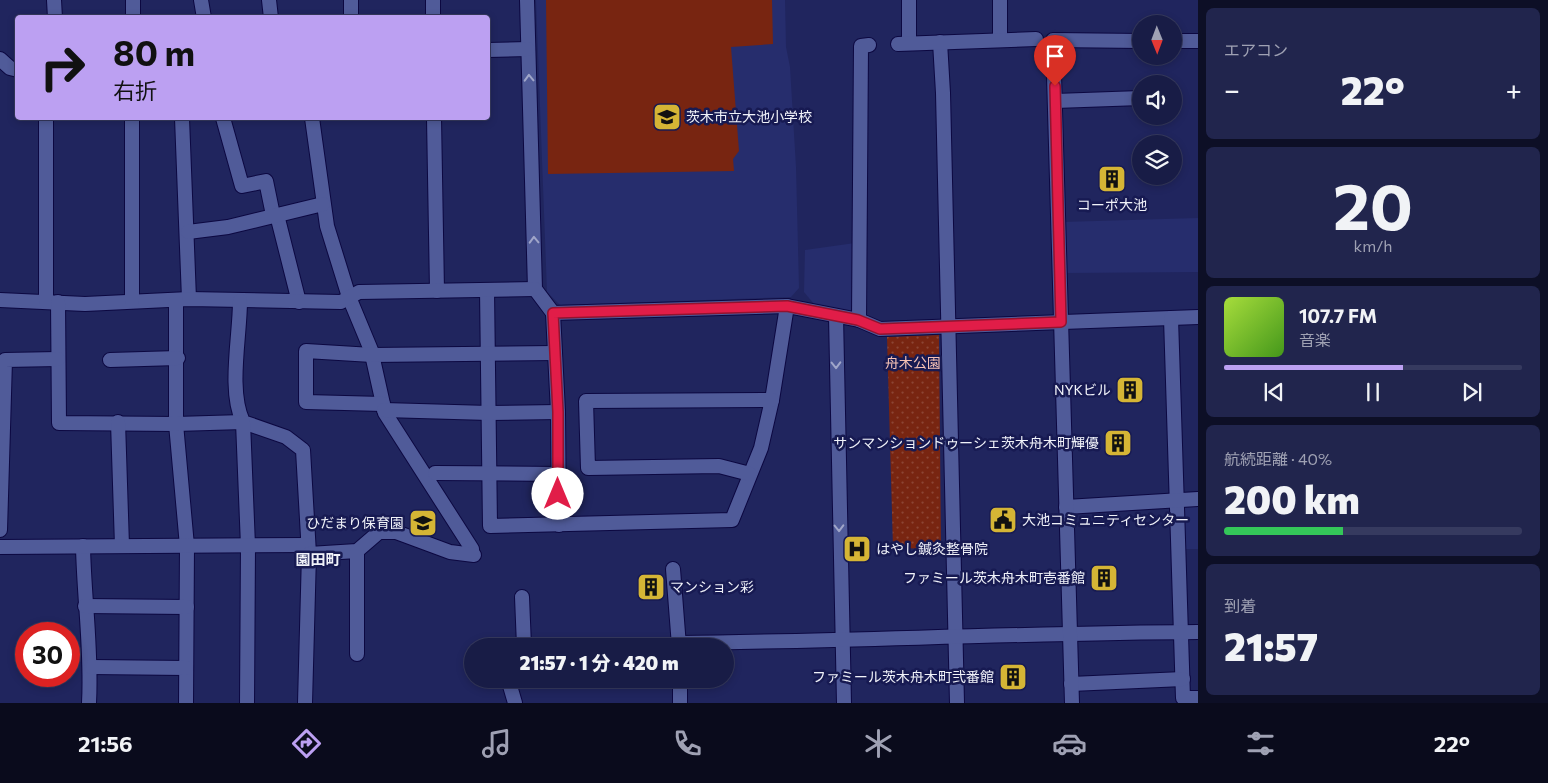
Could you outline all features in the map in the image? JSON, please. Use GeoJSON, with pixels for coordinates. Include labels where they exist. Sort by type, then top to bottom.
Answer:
{"type":"FeatureCollection","features":[{"type":"Feature","properties":{"kind":"street"},"geometry":{"type":"LineString","coordinates":[[54,0],[55,15]]}},
{"type":"Feature","properties":{"kind":"street"},"geometry":{"type":"LineString","coordinates":[[133,0],[133,15]]}},
{"type":"Feature","properties":{"kind":"street"},"geometry":{"type":"LineString","coordinates":[[201,0],[204,15]]}},
{"type":"Feature","properties":{"kind":"street"},"geometry":{"type":"LineString","coordinates":[[269,0],[271,15]]}},
{"type":"Feature","properties":{"kind":"street"},"geometry":{"type":"LineString","coordinates":[[351,0],[351,15]]}},
{"type":"Feature","properties":{"kind":"street"},"geometry":{"type":"LineString","coordinates":[[433,0],[433,15]]}},
{"type":"Feature","properties":{"kind":"street"},"geometry":{"type":"LineString","coordinates":[[527,0],[535,289],[553,313],[558,412],[559,525]]}},
{"type":"Feature","properties":{"kind":"street"},"geometry":{"type":"LineString","coordinates":[[909,0],[904,44],[1036,39]]}},
{"type":"Feature","properties":{"kind":"street"},"geometry":{"type":"LineString","coordinates":[[1000,0],[1000,39]]}},
{"type":"Feature","properties":{"kind":"street"},"geometry":{"type":"LineString","coordinates":[[1072,703],[1054,40],[1132,41]]}},
{"type":"Feature","properties":{"kind":"street"},"geometry":{"type":"LineString","coordinates":[[1182,41],[1198,41]]}},
{"type":"Feature","properties":{"kind":"street"},"geometry":{"type":"LineString","coordinates":[[940,42],[943,93],[957,703]]}},
{"type":"Feature","properties":{"kind":"street"},"geometry":{"type":"LineString","coordinates":[[858,320],[862,46],[869,45]]}},
{"type":"Feature","properties":{"kind":"street"},"geometry":{"type":"LineString","coordinates":[[490,50],[528,49]]}},
{"type":"Feature","properties":{"kind":"street"},"geometry":{"type":"LineString","coordinates":[[0,59],[10,68],[15,69]]}},
{"type":"Feature","properties":{"kind":"street"},"geometry":{"type":"LineString","coordinates":[[1055,101],[1132,98]]}},
{"type":"Feature","properties":{"kind":"street"},"geometry":{"type":"LineString","coordinates":[[46,120],[52,301],[58,359],[59,423],[118,422],[176,424],[243,422],[286,436],[303,450],[309,550],[305,703]]}},
{"type":"Feature","properties":{"kind":"street"},"geometry":{"type":"LineString","coordinates":[[132,120],[132,301]]}},
{"type":"Feature","properties":{"kind":"street"},"geometry":{"type":"LineString","coordinates":[[182,120],[188,232],[178,358],[176,424],[187,546],[186,703]]}},
{"type":"Feature","properties":{"kind":"street"},"geometry":{"type":"LineString","coordinates":[[224,120],[242,186],[266,181],[298,302]]}},
{"type":"Feature","properties":{"kind":"street"},"geometry":{"type":"LineString","coordinates":[[0,547],[248,546],[357,551],[379,532],[396,532],[450,552],[473,552],[383,407],[372,355],[349,297],[327,226],[312,120]]}},
{"type":"Feature","properties":{"kind":"street"},"geometry":{"type":"LineString","coordinates":[[434,120],[436,291]]}},
{"type":"Feature","properties":{"kind":"street"},"geometry":{"type":"LineString","coordinates":[[188,232],[228,227],[323,204]]}},
{"type":"Feature","properties":{"kind":"street"},"geometry":{"type":"LineString","coordinates":[[0,300],[85,304],[183,300],[341,302],[359,292],[535,289]]}},
{"type":"Feature","properties":{"kind":"street"},"geometry":{"type":"LineString","coordinates":[[486,290],[490,526],[732,520],[761,448],[772,400],[787,306]]}},
{"type":"Feature","properties":{"kind":"street"},"geometry":{"type":"LineString","coordinates":[[240,301],[236,383],[238,411],[243,422],[248,546],[247,703]]}},
{"type":"Feature","properties":{"kind":"street"},"geometry":{"type":"LineString","coordinates":[[553,313],[787,306],[858,320],[880,329],[947,328],[1198,317]]}},
{"type":"Feature","properties":{"kind":"street"},"geometry":{"type":"LineString","coordinates":[[836,316],[844,703]]}},
{"type":"Feature","properties":{"kind":"street"},"geometry":{"type":"LineString","coordinates":[[1171,318],[1183,698],[1198,698]]}},
{"type":"Feature","properties":{"kind":"street"},"geometry":{"type":"LineString","coordinates":[[555,353],[372,355],[306,350],[306,402],[489,413],[558,412]]}},
{"type":"Feature","properties":{"kind":"street"},"geometry":{"type":"LineString","coordinates":[[110,360],[178,358]]}},
{"type":"Feature","properties":{"kind":"street"},"geometry":{"type":"LineString","coordinates":[[0,530],[5,360],[58,359]]}},
{"type":"Feature","properties":{"kind":"street"},"geometry":{"type":"LineString","coordinates":[[750,474],[719,466],[588,468],[586,401],[772,400]]}},
{"type":"Feature","properties":{"kind":"street"},"geometry":{"type":"LineString","coordinates":[[118,422],[122,546]]}},
{"type":"Feature","properties":{"kind":"street"},"geometry":{"type":"LineString","coordinates":[[435,473],[490,475],[558,474]]}},
{"type":"Feature","properties":{"kind":"street"},"geometry":{"type":"LineString","coordinates":[[1066,507],[1198,499]]}},
{"type":"Feature","properties":{"kind":"street"},"geometry":{"type":"LineString","coordinates":[[83,546],[85,606],[91,667],[89,703]]}},
{"type":"Feature","properties":{"kind":"street"},"geometry":{"type":"LineString","coordinates":[[357,551],[357,654]]}},
{"type":"Feature","properties":{"kind":"street"},"geometry":{"type":"LineString","coordinates":[[674,569],[679,638]]}},
{"type":"Feature","properties":{"kind":"street"},"geometry":{"type":"LineString","coordinates":[[522,597],[524,638]]}},
{"type":"Feature","properties":{"kind":"street"},"geometry":{"type":"LineString","coordinates":[[85,606],[187,607]]}},
{"type":"Feature","properties":{"kind":"street"},"geometry":{"type":"LineString","coordinates":[[734,643],[842,641],[1070,632],[1198,632]]}},
{"type":"Feature","properties":{"kind":"street"},"geometry":{"type":"LineString","coordinates":[[91,667],[186,668]]}},
{"type":"Feature","properties":{"kind":"street"},"geometry":{"type":"LineString","coordinates":[[1071,684],[1183,679]]}},
{"type":"Feature","properties":{"kind":"street"},"geometry":{"type":"LineString","coordinates":[[510,688],[514,703]]}},
{"type":"Feature","properties":{"kind":"street"},"geometry":{"type":"LineString","coordinates":[[680,688],[680,703]]}},
{"type":"Feature","properties":{"kind":"shaded area","name":"茨木市立大池小学校"},"geometry":{"type":"Polygon","coordinates":[[[536,0],[785,0],[786,47],[790,67],[796,167],[799,288],[791,297],[560,305],[547,292],[536,0]]]}},
{"type":"Feature","properties":{"kind":"shaded area"},"geometry":{"type":"Polygon","coordinates":[[[1198,218],[1198,272],[1064,273],[1062,222],[1198,218]]]}},
{"type":"Feature","properties":{"kind":"shaded area"},"geometry":{"type":"Polygon","coordinates":[[[855,243],[854,318],[819,310],[804,292],[805,250],[855,243]]]}},
{"type":"Feature","properties":{"kind":"shaded area"},"geometry":{"type":"Polygon","coordinates":[[[1183,504],[1198,504],[1198,549],[1182,549],[1183,504]]]}},
{"type":"Feature","properties":{"kind":"green space"},"geometry":{"type":"Polygon","coordinates":[[[546,0],[772,0],[773,44],[731,47],[739,151],[733,159],[734,171],[548,174],[546,0]]]}},
{"type":"Feature","properties":{"kind":"green space","name":"舟木公園"},"geometry":{"type":"Polygon","coordinates":[[[939,335],[941,549],[893,548],[887,337],[939,335]]]}},
{"type":"Feature","properties":{"kind":"place","name":"茨木市立大池小学校"},"geometry":{"type":"Point","coordinates":[667,117]}},
{"type":"Feature","properties":{"kind":"place","name":"コーポ大池"},"geometry":{"type":"Point","coordinates":[1112,179]}},
{"type":"Feature","properties":{"kind":"place","name":"NYKビル"},"geometry":{"type":"Point","coordinates":[1130,390]}},
{"type":"Feature","properties":{"kind":"place","name":"サンマンションドゥーシェ茨木舟木町輝優"},"geometry":{"type":"Point","coordinates":[1118,443]}},
{"type":"Feature","properties":{"kind":"place","name":"大池コミュニティセンター"},"geometry":{"type":"Point","coordinates":[1003,520]}},
{"type":"Feature","properties":{"kind":"place","name":"ひだまり保育園"},"geometry":{"type":"Point","coordinates":[423,523]}},
{"type":"Feature","properties":{"kind":"place","name":"はやし鍼灸整骨院"},"geometry":{"type":"Point","coordinates":[857,549]}},
{"type":"Feature","properties":{"kind":"place","name":"ファミール茨木舟木町壱番館"},"geometry":{"type":"Point","coordinates":[1104,578]}},
{"type":"Feature","properties":{"kind":"place","name":"マンション彩"},"geometry":{"type":"Point","coordinates":[651,587]}},
{"type":"Feature","properties":{"kind":"place","name":"ファミール茨木舟木町弐番館"},"geometry":{"type":"Point","coordinates":[1013,677]}},
{"type":"Feature","properties":{"kind":"district","name":"園田町"},"geometry":{"type":"Point","coordinates":[318,560]}},
{"type":"Feature","properties":{"kind":"route"},"geometry":{"type":"LineString","coordinates":[[558,494],[558,412],[553,313],[787,306],[858,320],[880,329],[947,328],[1061,322],[1055,86]]}}]}
